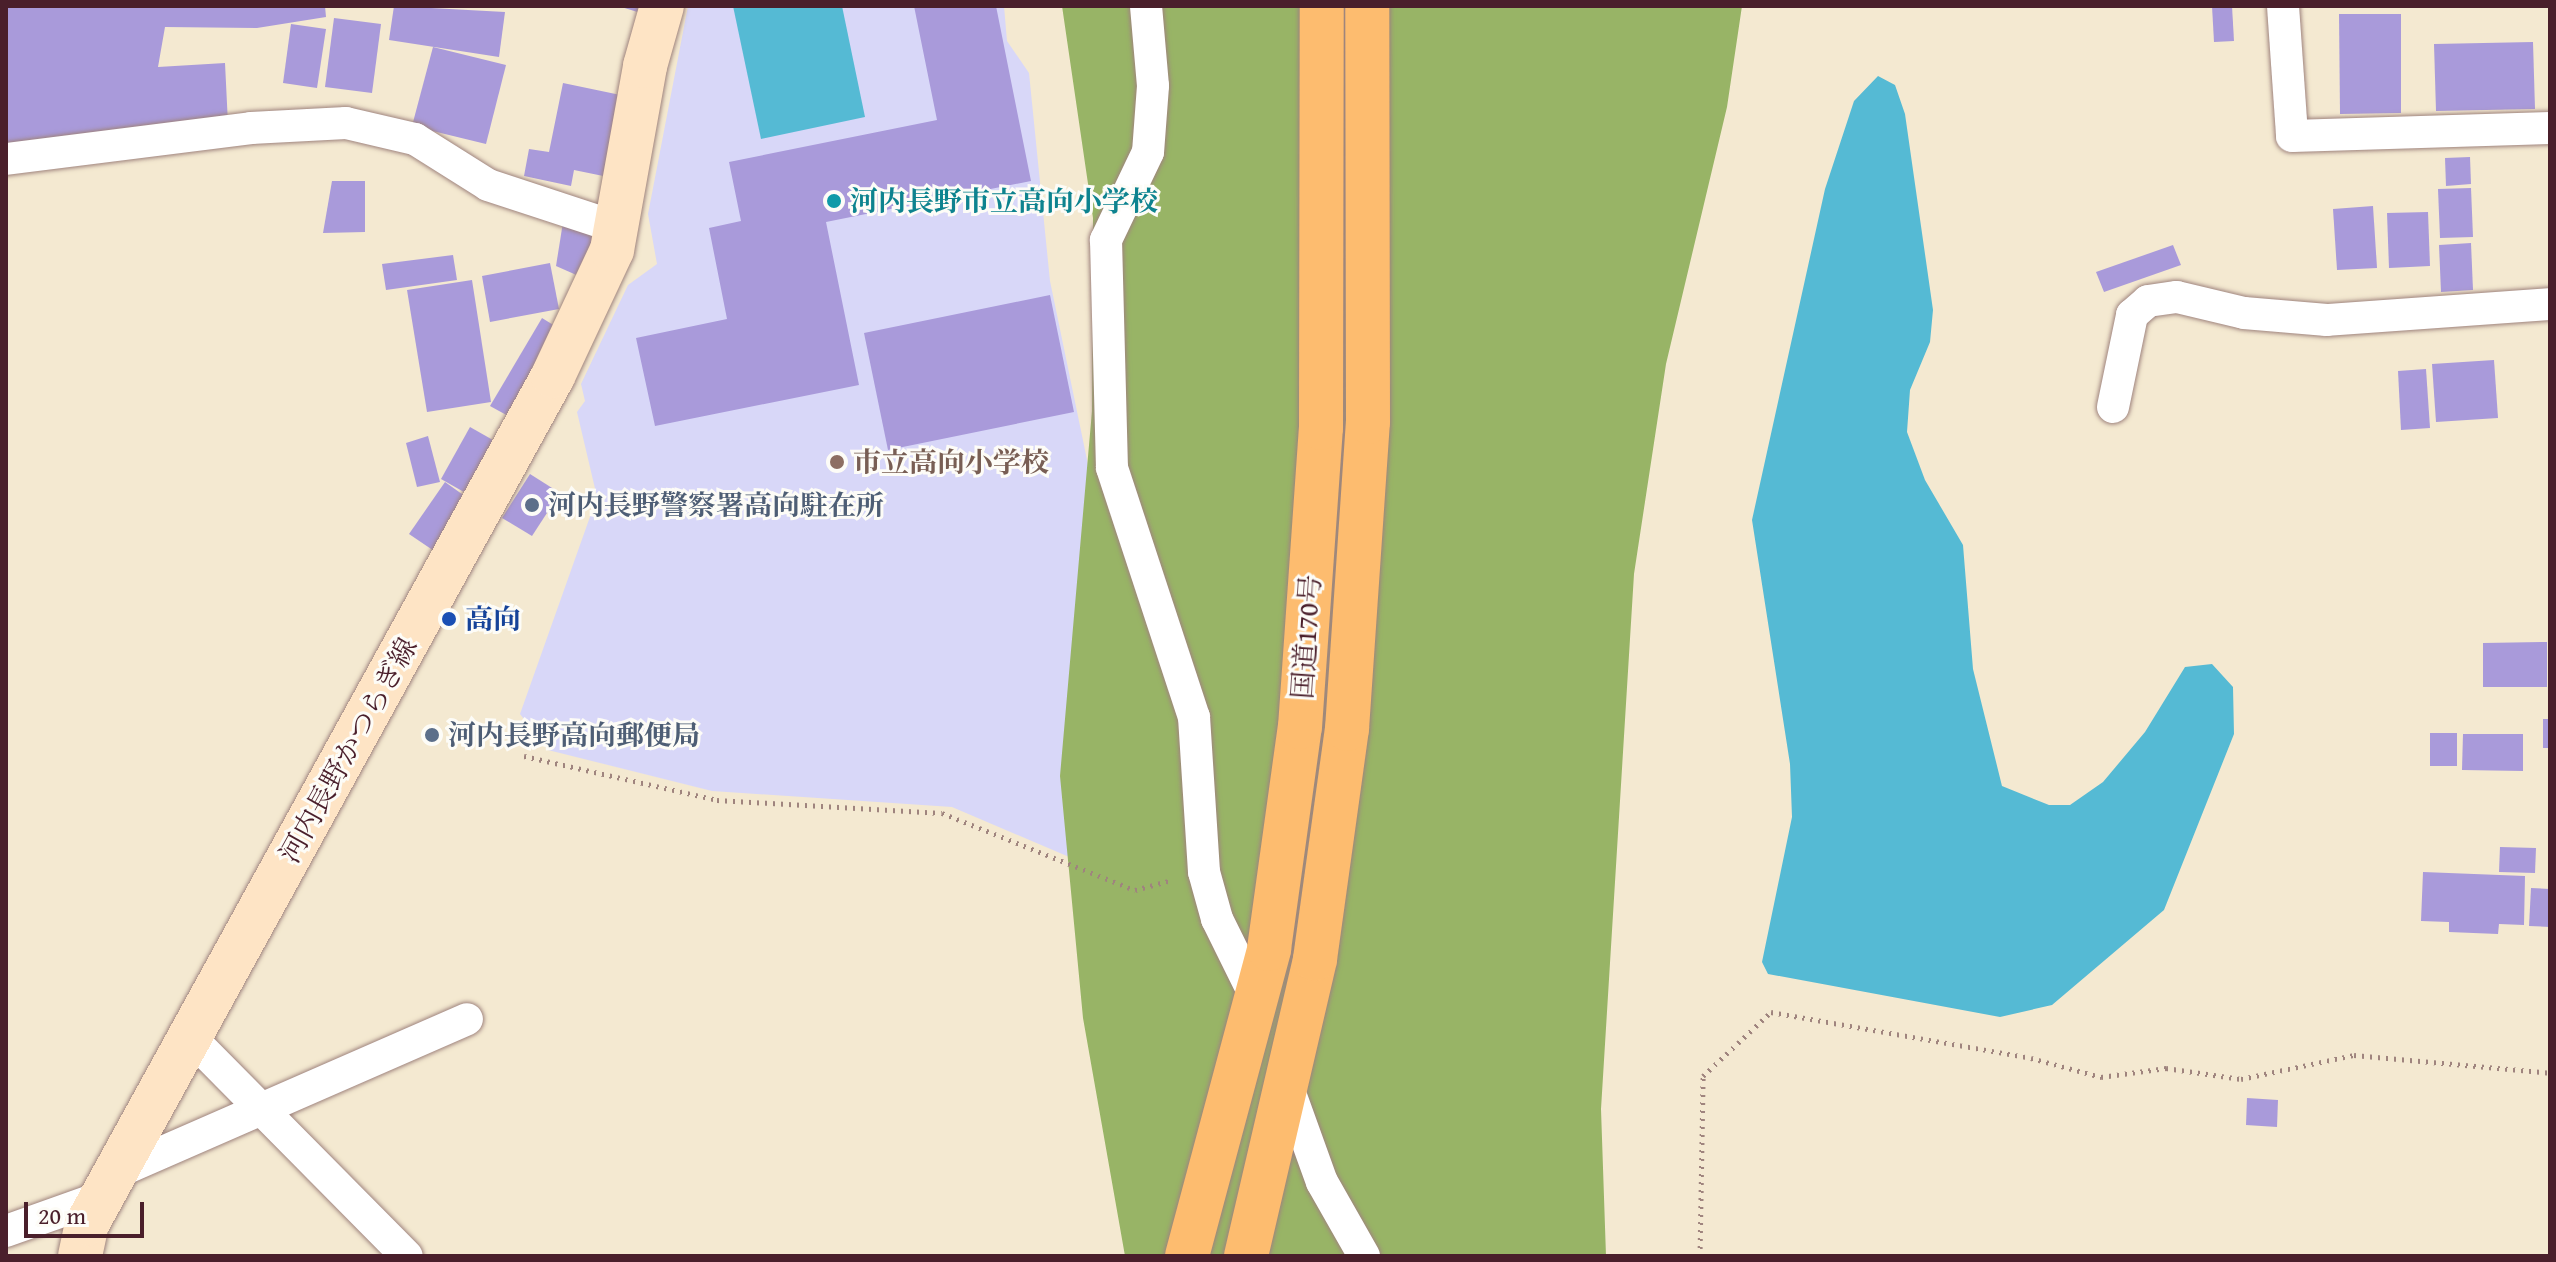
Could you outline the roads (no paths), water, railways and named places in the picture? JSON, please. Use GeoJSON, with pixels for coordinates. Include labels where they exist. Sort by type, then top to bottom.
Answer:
{"type":"FeatureCollection","features":[{"type":"Feature","properties":{"kind":"highway","name":"国道170号"},"geometry":{"type":"LineString","coordinates":[[1187,1256],[1269,949],[1300,727],[1320,444],[1322,6]]}},
{"type":"Feature","properties":{"kind":"highway","name":"国道170号"},"geometry":{"type":"LineString","coordinates":[[1246,1256],[1315,959],[1347,729],[1368,422],[1367,6]]}},
{"type":"Feature","properties":{"kind":"main road","name":"河内長野かつらぎ線"},"geometry":{"type":"LineString","coordinates":[[80,1256],[87,1224],[553,376],[612,250],[645,66],[662,6]]}},
{"type":"Feature","properties":{"kind":"street"},"geometry":{"type":"LineString","coordinates":[[1146,6],[1153,86],[1148,152],[1106,240],[1112,468],[1194,717],[1204,872],[1217,919],[1256,998]]}},
{"type":"Feature","properties":{"kind":"street"},"geometry":{"type":"LineString","coordinates":[[2283,6],[2292,136],[2550,128]]}},
{"type":"Feature","properties":{"kind":"street"},"geometry":{"type":"LineString","coordinates":[[6,159],[251,128],[346,123],[415,139],[488,185],[616,227]]}},
{"type":"Feature","properties":{"kind":"street"},"geometry":{"type":"LineString","coordinates":[[2113,407],[2132,315],[2148,301],[2177,297],[2244,313],[2327,320],[2550,304]]}},
{"type":"Feature","properties":{"kind":"street"},"geometry":{"type":"LineString","coordinates":[[6,1231],[467,1019]]}},
{"type":"Feature","properties":{"kind":"street"},"geometry":{"type":"LineString","coordinates":[[190,1037],[407,1256]]}},
{"type":"Feature","properties":{"kind":"street"},"geometry":{"type":"LineString","coordinates":[[1287,1085],[1322,1182],[1364,1256]]}},
{"type":"Feature","properties":{"kind":"water"},"geometry":{"type":"Polygon","coordinates":[[[733,6],[842,6],[865,117],[761,139],[733,6]]]}},
{"type":"Feature","properties":{"kind":"water"},"geometry":{"type":"Polygon","coordinates":[[[1878,76],[1895,85],[1905,114],[1933,310],[1930,342],[1910,390],[1907,432],[1925,480],[1963,545],[1973,669],[2002,786],[2049,805],[2070,805],[2103,782],[2145,732],[2185,667],[2212,664],[2233,687],[2234,734],[2164,910],[2052,1005],[2000,1017],[1768,974],[1762,962],[1792,817],[1790,764],[1752,520],[1825,189],[1854,101],[1878,76]]]}},
{"type":"Feature","properties":{"kind":"place","name":"河内長野市立高向小学校"},"geometry":{"type":"Point","coordinates":[834,201]}},
{"type":"Feature","properties":{"kind":"place","name":"市立高向小学校"},"geometry":{"type":"Point","coordinates":[837,462]}},
{"type":"Feature","properties":{"kind":"place","name":"河内長野警察署高向駐在所"},"geometry":{"type":"Point","coordinates":[532,505]}},
{"type":"Feature","properties":{"kind":"place","name":"高向"},"geometry":{"type":"Point","coordinates":[449,619]}},
{"type":"Feature","properties":{"kind":"place","name":"河内長野高向郵便局"},"geometry":{"type":"Point","coordinates":[432,735]}}]}
